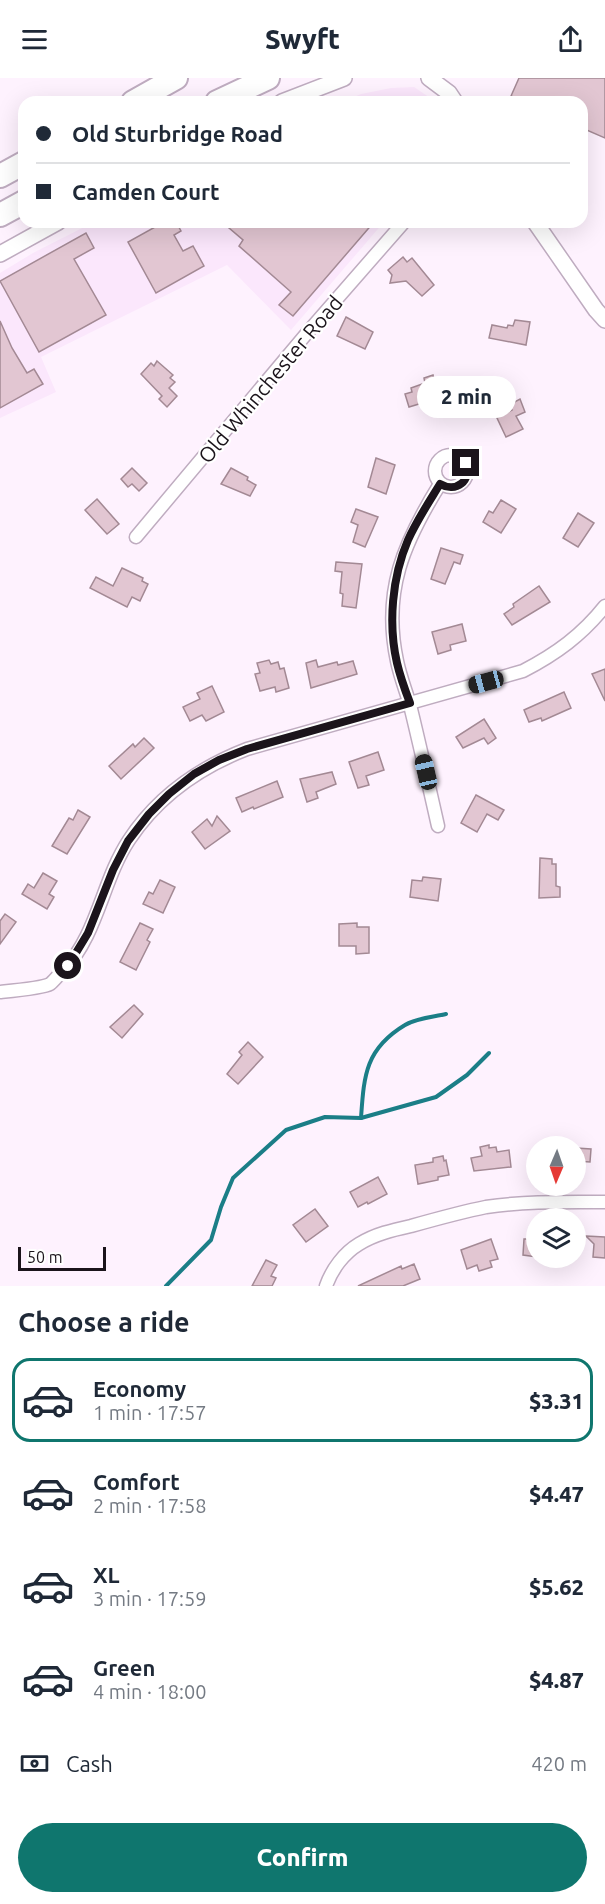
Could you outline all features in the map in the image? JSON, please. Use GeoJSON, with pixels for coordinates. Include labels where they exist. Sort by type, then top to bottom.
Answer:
{"type":"FeatureCollection","features":[{"type":"Feature","properties":{"kind":"highway"},"geometry":{"type":"LineString","coordinates":[[130,96],[154,78]]}},
{"type":"Feature","properties":{"kind":"highway"},"geometry":{"type":"LineString","coordinates":[[144,96],[176,78]]}},
{"type":"Feature","properties":{"kind":"highway"},"geometry":{"type":"LineString","coordinates":[[212,96],[244,78]]}},
{"type":"Feature","properties":{"kind":"highway"},"geometry":{"type":"LineString","coordinates":[[230,96],[268,78]]}},
{"type":"Feature","properties":{"kind":"highway"},"geometry":{"type":"LineString","coordinates":[[0,176],[18,166]]}},
{"type":"Feature","properties":{"kind":"highway"},"geometry":{"type":"LineString","coordinates":[[0,215],[18,205]]}},
{"type":"Feature","properties":{"kind":"street"},"geometry":{"type":"LineString","coordinates":[[298,96],[344,78]]}},
{"type":"Feature","properties":{"kind":"street"},"geometry":{"type":"LineString","coordinates":[[429,78],[452,96]]}},
{"type":"Feature","properties":{"kind":"street"},"geometry":{"type":"LineString","coordinates":[[0,254],[47,228]]}},
{"type":"Feature","properties":{"kind":"street","name":"Old Whinchester Road"},"geometry":{"type":"LineString","coordinates":[[136,537],[307,333],[399,228]]}},
{"type":"Feature","properties":{"kind":"street"},"geometry":{"type":"LineString","coordinates":[[539,228],[605,320]]}},
{"type":"Feature","properties":{"kind":"street"},"geometry":{"type":"LineString","coordinates":[[438,826],[410,703],[397,662],[393,634],[395,585],[407,542],[440,484]]}},
{"type":"Feature","properties":{"kind":"street"},"geometry":{"type":"LineString","coordinates":[[0,992],[49,984],[68,966],[88,933],[113,870],[128,841],[149,814],[194,774],[219,760],[247,749],[513,674],[550,657],[572,641],[605,606]]}},
{"type":"Feature","properties":{"kind":"street"},"geometry":{"type":"LineString","coordinates":[[326,1286],[332,1273],[346,1254],[375,1236],[487,1207],[536,1202],[605,1202]]}},
{"type":"Feature","properties":{"kind":"shaded area"},"geometry":{"type":"Polygon","coordinates":[[[414,87],[427,96],[356,96],[391,88],[414,87]]]}},
{"type":"Feature","properties":{"kind":"shaded area"},"geometry":{"type":"Polygon","coordinates":[[[82,228],[379,228],[291,330],[227,265],[41,357],[56,392],[0,418],[0,273],[82,228]]]}},
{"type":"Feature","properties":{"kind":"building"},"geometry":{"type":"Polygon","coordinates":[[[519,78],[605,78],[605,138],[588,131],[588,96],[511,96],[519,78]]]}},
{"type":"Feature","properties":{"kind":"building"},"geometry":{"type":"Polygon","coordinates":[[[153,228],[179,228],[181,231],[174,235],[183,251],[193,246],[204,266],[156,293],[128,242],[153,228]]]}},
{"type":"Feature","properties":{"kind":"building"},"geometry":{"type":"Polygon","coordinates":[[[229,228],[369,228],[293,316],[279,305],[291,292],[239,246],[243,240],[229,228]]]}},
{"type":"Feature","properties":{"kind":"building"},"geometry":{"type":"Polygon","coordinates":[[[86,233],[94,248],[74,259],[106,315],[39,352],[0,281],[86,233]]]}},
{"type":"Feature","properties":{"kind":"building"},"geometry":{"type":"Polygon","coordinates":[[[403,257],[407,262],[412,258],[434,285],[422,296],[406,281],[390,283],[392,275],[388,270],[403,257]]]}},
{"type":"Feature","properties":{"kind":"building"},"geometry":{"type":"Polygon","coordinates":[[[346,317],[373,332],[365,349],[337,336],[346,317]]]}},
{"type":"Feature","properties":{"kind":"building"},"geometry":{"type":"Polygon","coordinates":[[[515,320],[530,322],[526,345],[489,338],[492,325],[507,328],[508,325],[513,326],[515,320]]]}},
{"type":"Feature","properties":{"kind":"building"},"geometry":{"type":"Polygon","coordinates":[[[0,321],[27,373],[34,369],[43,384],[0,408],[0,321]]]}},
{"type":"Feature","properties":{"kind":"building"},"geometry":{"type":"Polygon","coordinates":[[[157,361],[173,375],[170,378],[175,382],[169,388],[177,396],[167,407],[159,399],[162,396],[141,374],[151,363],[154,366],[157,361]]]}},
{"type":"Feature","properties":{"kind":"building"},"geometry":{"type":"Polygon","coordinates":[[[433,375],[434,380],[440,377],[443,386],[438,388],[442,397],[409,407],[405,394],[412,392],[411,388],[425,383],[424,378],[433,375]]]}},
{"type":"Feature","properties":{"kind":"building"},"geometry":{"type":"Polygon","coordinates":[[[520,399],[525,412],[516,416],[523,429],[506,437],[497,418],[512,410],[509,405],[520,399]]]}},
{"type":"Feature","properties":{"kind":"building"},"geometry":{"type":"Polygon","coordinates":[[[376,458],[395,465],[386,494],[368,487],[376,458]]]}},
{"type":"Feature","properties":{"kind":"building"},"geometry":{"type":"Polygon","coordinates":[[[132,468],[147,483],[139,491],[132,484],[128,487],[121,479],[132,468]]]}},
{"type":"Feature","properties":{"kind":"building"},"geometry":{"type":"Polygon","coordinates":[[[231,468],[248,477],[247,480],[256,485],[250,496],[221,484],[231,468]]]}},
{"type":"Feature","properties":{"kind":"building"},"geometry":{"type":"Polygon","coordinates":[[[97,499],[119,524],[107,534],[85,510],[97,499]]]}},
{"type":"Feature","properties":{"kind":"building"},"geometry":{"type":"Polygon","coordinates":[[[501,500],[516,509],[501,533],[483,522],[489,511],[493,513],[501,500]]]}},
{"type":"Feature","properties":{"kind":"building"},"geometry":{"type":"Polygon","coordinates":[[[356,509],[378,517],[365,547],[353,542],[358,525],[351,522],[356,509]]]}},
{"type":"Feature","properties":{"kind":"building"},"geometry":{"type":"Polygon","coordinates":[[[578,513],[594,523],[578,547],[563,538],[578,513]]]}},
{"type":"Feature","properties":{"kind":"building"},"geometry":{"type":"Polygon","coordinates":[[[441,548],[463,555],[460,564],[454,562],[445,584],[431,579],[441,548]]]}},
{"type":"Feature","properties":{"kind":"building"},"geometry":{"type":"Polygon","coordinates":[[[336,562],[362,564],[356,608],[342,606],[343,594],[340,593],[342,572],[335,571],[336,562]]]}},
{"type":"Feature","properties":{"kind":"building"},"geometry":{"type":"Polygon","coordinates":[[[122,568],[143,578],[142,581],[148,584],[140,601],[132,597],[127,607],[90,588],[96,577],[113,586],[122,568]]]}},
{"type":"Feature","properties":{"kind":"building"},"geometry":{"type":"Polygon","coordinates":[[[539,586],[550,602],[512,625],[504,614],[514,607],[513,604],[539,586]]]}},
{"type":"Feature","properties":{"kind":"building"},"geometry":{"type":"Polygon","coordinates":[[[462,624],[466,641],[450,645],[451,650],[438,654],[432,632],[462,624]]]}},
{"type":"Feature","properties":{"kind":"building"},"geometry":{"type":"Polygon","coordinates":[[[269,660],[271,664],[278,662],[280,669],[284,668],[289,688],[276,692],[275,687],[260,691],[255,674],[260,673],[257,663],[269,660]]]}},
{"type":"Feature","properties":{"kind":"building"},"geometry":{"type":"Polygon","coordinates":[[[316,660],[318,667],[353,661],[357,674],[311,688],[306,663],[316,660]]]}},
{"type":"Feature","properties":{"kind":"building"},"geometry":{"type":"Polygon","coordinates":[[[605,669],[605,701],[592,674],[605,669]]]}},
{"type":"Feature","properties":{"kind":"building"},"geometry":{"type":"Polygon","coordinates":[[[212,686],[224,712],[206,721],[202,715],[190,721],[183,707],[200,699],[197,693],[212,686]]]}},
{"type":"Feature","properties":{"kind":"building"},"geometry":{"type":"Polygon","coordinates":[[[564,692],[571,708],[542,721],[541,718],[529,722],[524,710],[564,692]]]}},
{"type":"Feature","properties":{"kind":"building"},"geometry":{"type":"Polygon","coordinates":[[[484,719],[496,738],[488,744],[484,738],[463,748],[456,737],[484,719]]]}},
{"type":"Feature","properties":{"kind":"building"},"geometry":{"type":"Polygon","coordinates":[[[144,738],[154,748],[121,779],[109,766],[133,744],[135,747],[144,738]]]}},
{"type":"Feature","properties":{"kind":"building"},"geometry":{"type":"Polygon","coordinates":[[[378,752],[384,770],[366,776],[369,785],[358,788],[349,762],[378,752]]]}},
{"type":"Feature","properties":{"kind":"building"},"geometry":{"type":"Polygon","coordinates":[[[332,772],[336,784],[316,792],[318,798],[307,802],[300,779],[332,772]]]}},
{"type":"Feature","properties":{"kind":"building"},"geometry":{"type":"Polygon","coordinates":[[[277,781],[283,797],[242,812],[236,798],[277,781]]]}},
{"type":"Feature","properties":{"kind":"building"},"geometry":{"type":"Polygon","coordinates":[[[476,795],[504,810],[498,820],[487,814],[477,832],[461,823],[476,795]]]}},
{"type":"Feature","properties":{"kind":"building"},"geometry":{"type":"Polygon","coordinates":[[[78,810],[90,817],[67,854],[52,846],[69,818],[73,820],[78,810]]]}},
{"type":"Feature","properties":{"kind":"building"},"geometry":{"type":"Polygon","coordinates":[[[217,816],[230,831],[205,849],[192,832],[207,819],[212,826],[217,816]]]}},
{"type":"Feature","properties":{"kind":"building"},"geometry":{"type":"Polygon","coordinates":[[[540,858],[552,859],[552,864],[556,864],[556,886],[560,887],[560,897],[539,898],[540,858]]]}},
{"type":"Feature","properties":{"kind":"building"},"geometry":{"type":"Polygon","coordinates":[[[43,873],[57,881],[49,894],[54,897],[47,909],[22,894],[28,884],[34,888],[43,873]]]}},
{"type":"Feature","properties":{"kind":"building"},"geometry":{"type":"Polygon","coordinates":[[[423,877],[441,879],[438,901],[410,897],[412,880],[422,881],[423,877]]]}},
{"type":"Feature","properties":{"kind":"building"},"geometry":{"type":"Polygon","coordinates":[[[160,880],[175,887],[163,913],[143,904],[149,892],[153,894],[160,880]]]}},
{"type":"Feature","properties":{"kind":"building"},"geometry":{"type":"Polygon","coordinates":[[[5,914],[16,922],[0,944],[0,921],[5,914]]]}},
{"type":"Feature","properties":{"kind":"building"},"geometry":{"type":"Polygon","coordinates":[[[140,923],[153,929],[147,940],[150,942],[136,970],[120,962],[140,923]]]}},
{"type":"Feature","properties":{"kind":"building"},"geometry":{"type":"Polygon","coordinates":[[[357,923],[357,927],[369,927],[369,953],[356,954],[356,946],[339,946],[339,924],[357,923]]]}},
{"type":"Feature","properties":{"kind":"building"},"geometry":{"type":"Polygon","coordinates":[[[134,1005],[143,1014],[122,1038],[110,1027],[134,1005]]]}},
{"type":"Feature","properties":{"kind":"building"},"geometry":{"type":"Polygon","coordinates":[[[248,1042],[263,1057],[238,1084],[227,1074],[242,1055],[239,1052],[248,1042]]]}},
{"type":"Feature","properties":{"kind":"building"},"geometry":{"type":"Polygon","coordinates":[[[489,1145],[489,1148],[496,1147],[497,1152],[509,1150],[511,1167],[474,1171],[471,1158],[482,1156],[480,1147],[489,1145]]]}},
{"type":"Feature","properties":{"kind":"building"},"geometry":{"type":"Polygon","coordinates":[[[586,1149],[591,1149],[590,1162],[586,1162],[586,1149]]]}},
{"type":"Feature","properties":{"kind":"building"},"geometry":{"type":"Polygon","coordinates":[[[443,1156],[449,1175],[418,1184],[415,1165],[433,1162],[433,1158],[443,1156]]]}},
{"type":"Feature","properties":{"kind":"building"},"geometry":{"type":"Polygon","coordinates":[[[378,1177],[387,1194],[358,1207],[350,1192],[378,1177]]]}},
{"type":"Feature","properties":{"kind":"building"},"geometry":{"type":"Polygon","coordinates":[[[315,1209],[328,1226],[306,1242],[293,1225],[315,1209]]]}},
{"type":"Feature","properties":{"kind":"building"},"geometry":{"type":"Polygon","coordinates":[[[586,1236],[605,1237],[605,1258],[593,1257],[594,1244],[586,1236]]]}},
{"type":"Feature","properties":{"kind":"building"},"geometry":{"type":"Polygon","coordinates":[[[491,1239],[498,1259],[490,1261],[492,1267],[479,1271],[477,1265],[467,1269],[461,1250],[491,1239]]]}},
{"type":"Feature","properties":{"kind":"building"},"geometry":{"type":"Polygon","coordinates":[[[524,1239],[526,1239],[526,1255],[523,1255],[524,1239]]]}},
{"type":"Feature","properties":{"kind":"building"},"geometry":{"type":"Polygon","coordinates":[[[266,1260],[277,1265],[271,1276],[276,1278],[272,1286],[252,1286],[266,1260]]]}},
{"type":"Feature","properties":{"kind":"building"},"geometry":{"type":"Polygon","coordinates":[[[414,1264],[420,1279],[403,1286],[358,1286],[401,1266],[402,1269],[414,1264]]]}},
{"type":"Feature","properties":{"kind":"waterway"},"geometry":{"type":"LineString","coordinates":[[361,1118],[369,1065],[382,1044],[409,1023],[446,1014]]}},
{"type":"Feature","properties":{"kind":"waterway"},"geometry":{"type":"LineString","coordinates":[[166,1286],[211,1240],[233,1178],[286,1130],[325,1117],[361,1118],[436,1097],[467,1075],[489,1053]]}},
{"type":"Feature","properties":{"kind":"route"},"geometry":{"type":"LineString","coordinates":[[68,966],[88,933],[113,870],[128,841],[149,814],[194,774],[219,760],[247,749],[410,703],[397,662],[393,634],[395,585],[400,562],[418,520],[440,484],[450,488],[464,482],[468,473],[466,463]]}}]}
